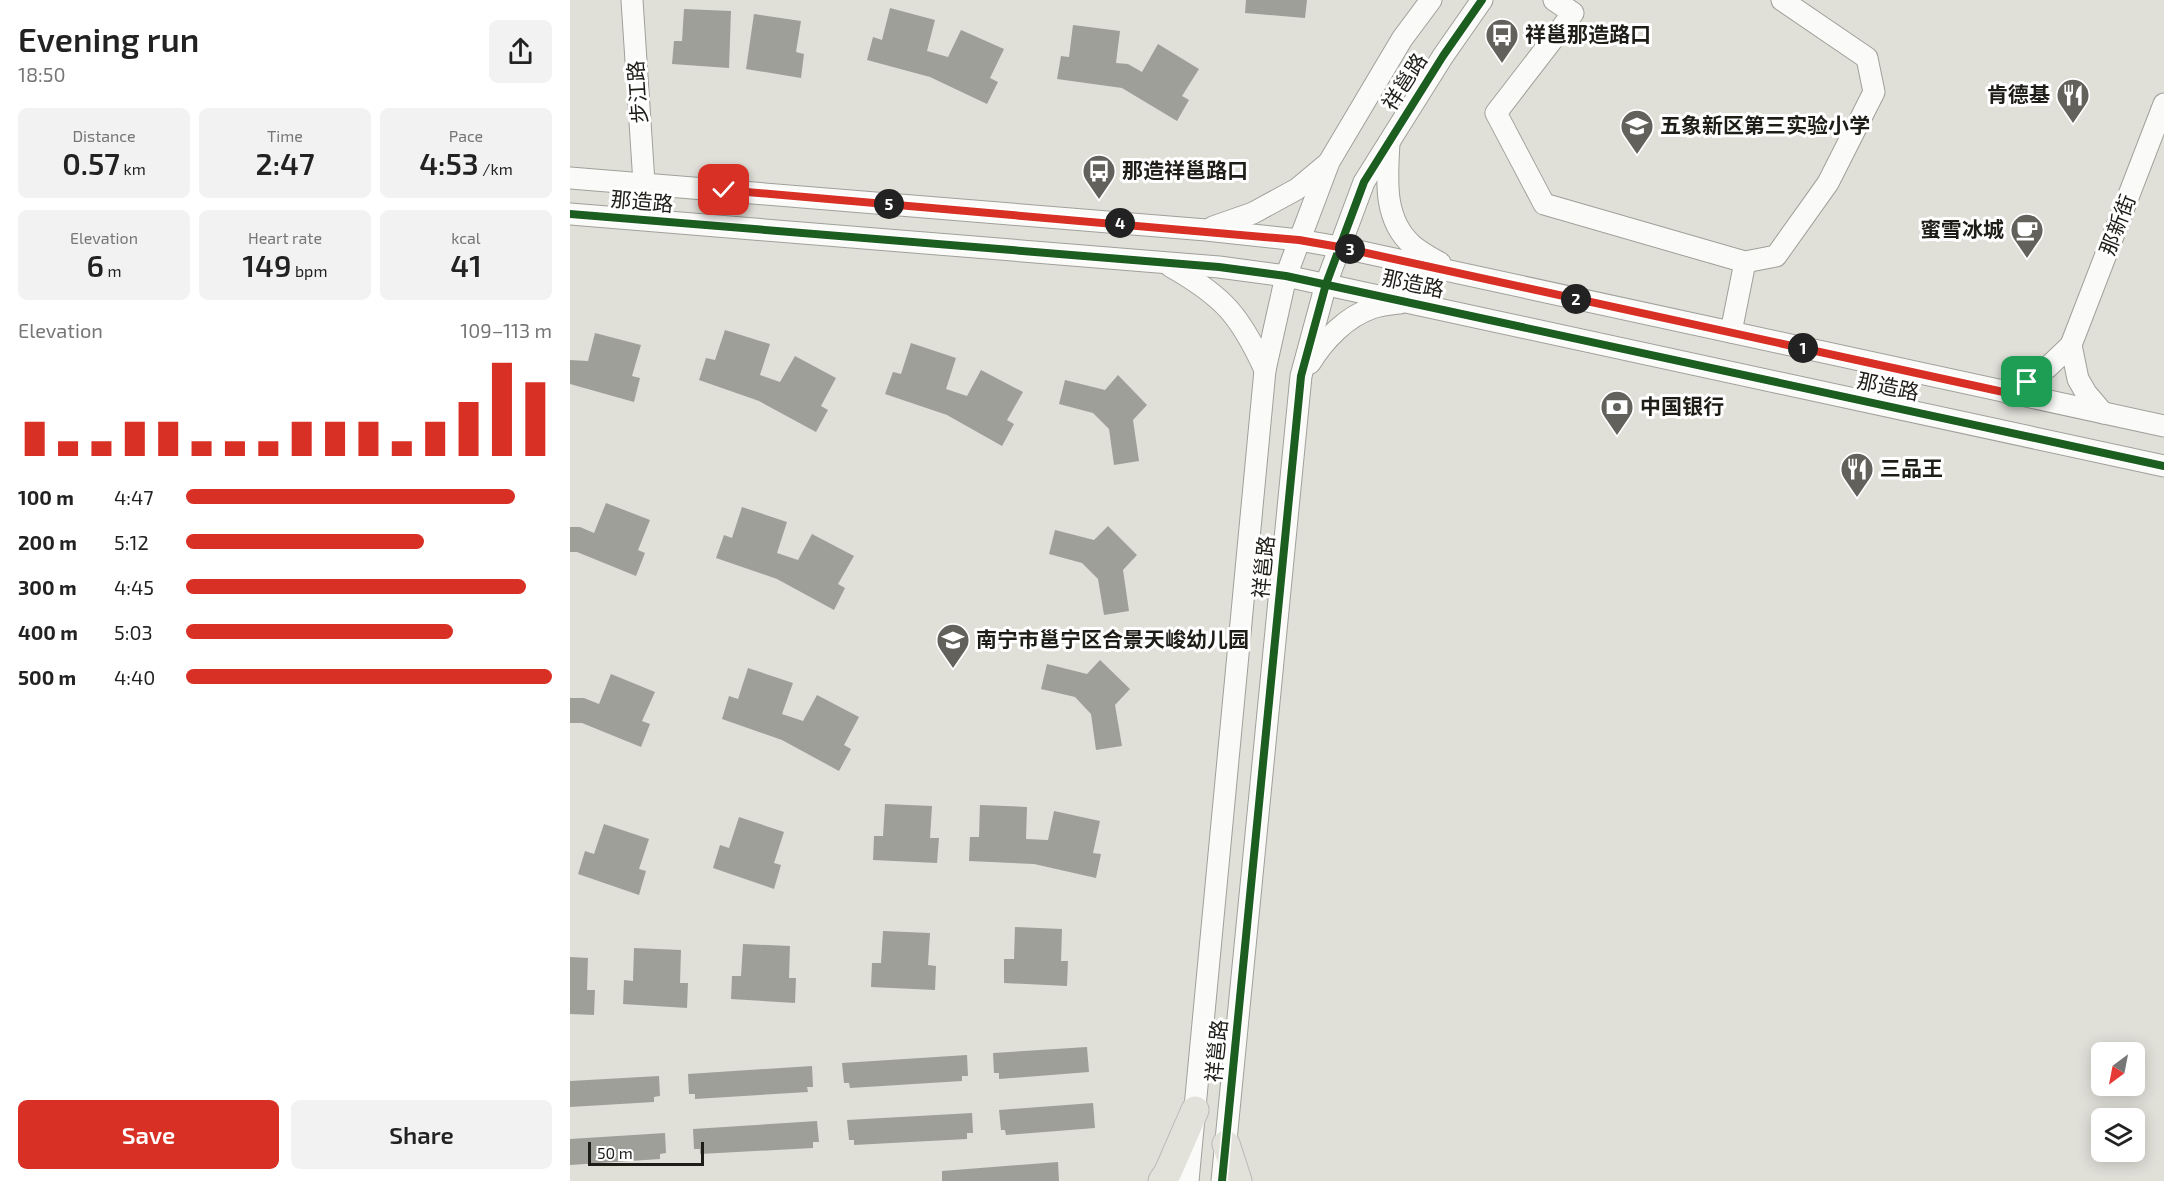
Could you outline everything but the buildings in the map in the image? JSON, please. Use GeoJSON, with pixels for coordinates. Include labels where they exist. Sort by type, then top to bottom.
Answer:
{"type":"FeatureCollection","features":[{"type":"Feature","properties":{"kind":"main road"},"geometry":{"type":"LineString","coordinates":[[1162,1181],[1195,1110]]}},
{"type":"Feature","properties":{"kind":"main road"},"geometry":{"type":"LineString","coordinates":[[1226,1144],[1238,1181]]}},
{"type":"Feature","properties":{"kind":"street","name":"步江路"},"geometry":{"type":"LineString","coordinates":[[632,0],[644,183]]}},
{"type":"Feature","properties":{"kind":"street","name":"祥邕路"},"geometry":{"type":"LineString","coordinates":[[1188,1181],[1265,370],[1286,276],[1329,162],[1402,39],[1431,0]]}},
{"type":"Feature","properties":{"kind":"street","name":"祥邕路"},"geometry":{"type":"LineString","coordinates":[[1222,1181],[1301,376],[1326,284],[1364,182],[1389,140],[1482,0]]}},
{"type":"Feature","properties":{"kind":"street"},"geometry":{"type":"LineString","coordinates":[[1554,0],[1576,7],[1496,113],[1545,204],[1745,262],[1776,256],[1828,183],[1874,92],[1867,58],[1782,0]]}},
{"type":"Feature","properties":{"kind":"street","name":"那新街"},"geometry":{"type":"LineString","coordinates":[[2071,345],[2164,104]]}},
{"type":"Feature","properties":{"kind":"street"},"geometry":{"type":"LineString","coordinates":[[1389,140],[1387,181],[1392,218],[1412,245],[1453,272]]}},
{"type":"Feature","properties":{"kind":"street"},"geometry":{"type":"LineString","coordinates":[[1206,230],[1253,213],[1297,189],[1329,162]]}},
{"type":"Feature","properties":{"kind":"street","name":"那造路"},"geometry":{"type":"LineString","coordinates":[[570,178],[1206,230],[1299,240],[2164,426]]}},
{"type":"Feature","properties":{"kind":"street","name":"那造路"},"geometry":{"type":"LineString","coordinates":[[570,214],[1218,267],[1286,276],[2164,466]]}},
{"type":"Feature","properties":{"kind":"street"},"geometry":{"type":"LineString","coordinates":[[1731,332],[1745,262]]}},
{"type":"Feature","properties":{"kind":"street"},"geometry":{"type":"LineString","coordinates":[[1164,263],[1199,282],[1229,307],[1252,340],[1265,370]]}},
{"type":"Feature","properties":{"kind":"street"},"geometry":{"type":"LineString","coordinates":[[1301,376],[1320,346],[1344,324],[1371,308],[1407,301]]}},
{"type":"Feature","properties":{"kind":"street"},"geometry":{"type":"LineString","coordinates":[[2008,393],[2049,367],[2071,345]]}},
{"type":"Feature","properties":{"kind":"street"},"geometry":{"type":"LineString","coordinates":[[2071,345],[2078,379],[2086,393],[2103,413]]}},
{"type":"Feature","properties":{"kind":"cycle path"},"geometry":{"type":"LineString","coordinates":[[1222,1181],[1301,376],[1326,284],[1364,182],[1443,56],[1482,0]]}},
{"type":"Feature","properties":{"kind":"cycle path"},"geometry":{"type":"LineString","coordinates":[[570,214],[1219,267],[1286,276],[2164,466]]}},
{"type":"Feature","properties":{"kind":"place","name":"祥邕那造路口"},"geometry":{"type":"Point","coordinates":[1502,64]}},
{"type":"Feature","properties":{"kind":"place","name":"肯德基"},"geometry":{"type":"Point","coordinates":[2073,124]}},
{"type":"Feature","properties":{"kind":"place","name":"五象新区第三实验小学"},"geometry":{"type":"Point","coordinates":[1637,155]}},
{"type":"Feature","properties":{"kind":"place","name":"那造祥邕路口"},"geometry":{"type":"Point","coordinates":[1099,200]}},
{"type":"Feature","properties":{"kind":"place","name":"蜜雪冰城"},"geometry":{"type":"Point","coordinates":[2027,259]}},
{"type":"Feature","properties":{"kind":"place","name":"中国银行"},"geometry":{"type":"Point","coordinates":[1617,436]}},
{"type":"Feature","properties":{"kind":"place","name":"三品王"},"geometry":{"type":"Point","coordinates":[1857,498]}},
{"type":"Feature","properties":{"kind":"place","name":"南宁市邕宁区合景天峻幼儿园"},"geometry":{"type":"Point","coordinates":[953,669]}},
{"type":"Feature","properties":{"kind":"route"},"geometry":{"type":"LineString","coordinates":[[724,190],[1241,233],[1299,240],[2008,393],[2027,382]]}}]}
